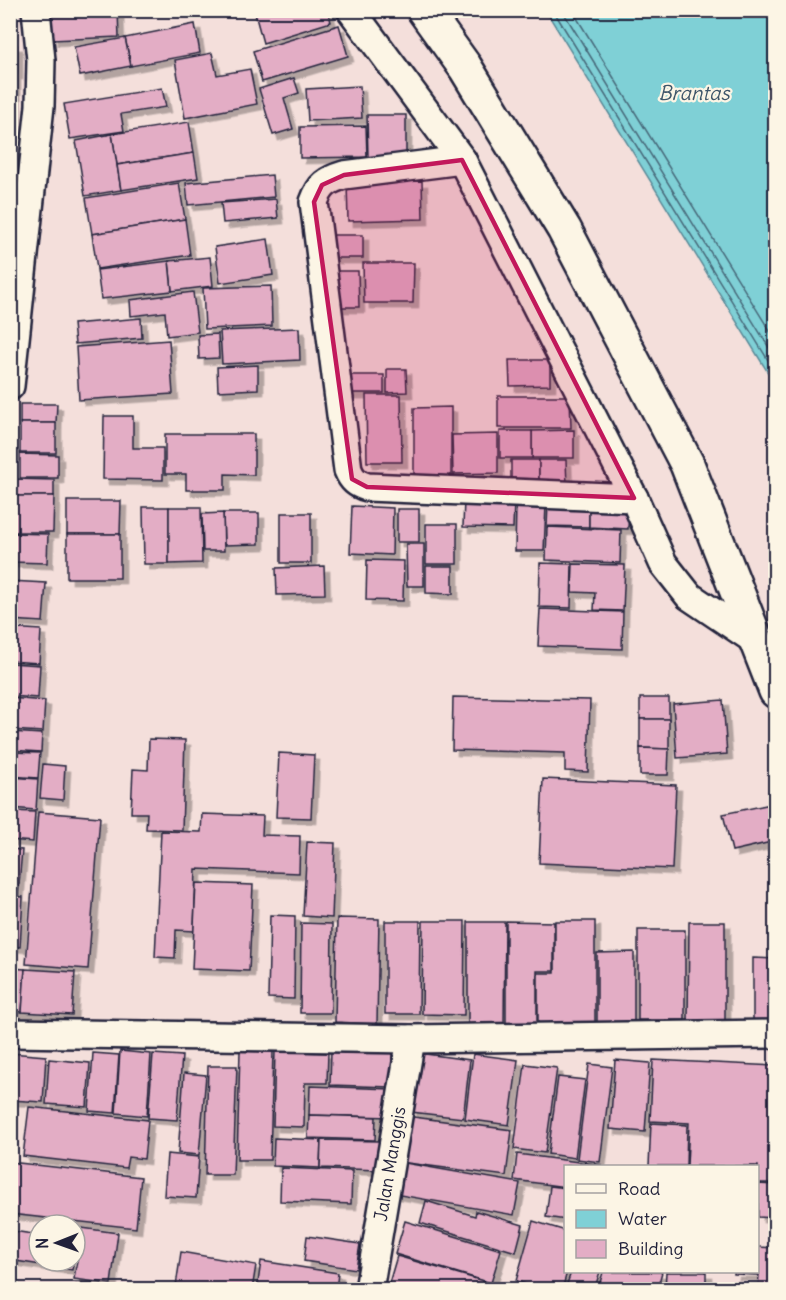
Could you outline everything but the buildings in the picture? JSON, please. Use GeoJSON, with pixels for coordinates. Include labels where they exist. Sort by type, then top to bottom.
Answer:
{"type":"FeatureCollection","features":[{"type":"Feature","properties":{"kind":"main road"},"geometry":{"type":"LineString","coordinates":[[424,10],[465,67],[564,229],[687,464],[776,691]]}},
{"type":"Feature","properties":{"kind":"street"},"geometry":{"type":"LineString","coordinates":[[10,386],[40,106],[40,60],[36,10]]}},
{"type":"Feature","properties":{"kind":"street"},"geometry":{"type":"LineString","coordinates":[[351,10],[462,160],[634,498],[663,563],[689,596],[756,641]]}},
{"type":"Feature","properties":{"kind":"street"},"geometry":{"type":"LineString","coordinates":[[462,160],[344,175],[330,179],[322,185],[314,202],[348,470],[352,478],[358,484],[367,487],[634,498]]}},
{"type":"Feature","properties":{"kind":"street"},"geometry":{"type":"LineString","coordinates":[[10,1032],[411,1039],[776,1034]]}},
{"type":"Feature","properties":{"kind":"street","name":"Jalan Manggis"},"geometry":{"type":"LineString","coordinates":[[369,1290],[411,1039]]}},
{"type":"Feature","properties":{"kind":"highlighted area"},"geometry":{"type":"Polygon","coordinates":[[[462,160],[634,498],[367,487],[352,479],[314,202],[322,185],[344,175],[462,160]]]}},
{"type":"Feature","properties":{"kind":"water","name":"Brantas"},"geometry":{"type":"Polygon","coordinates":[[[546,11],[775,11],[775,384],[546,11]]]}}]}
